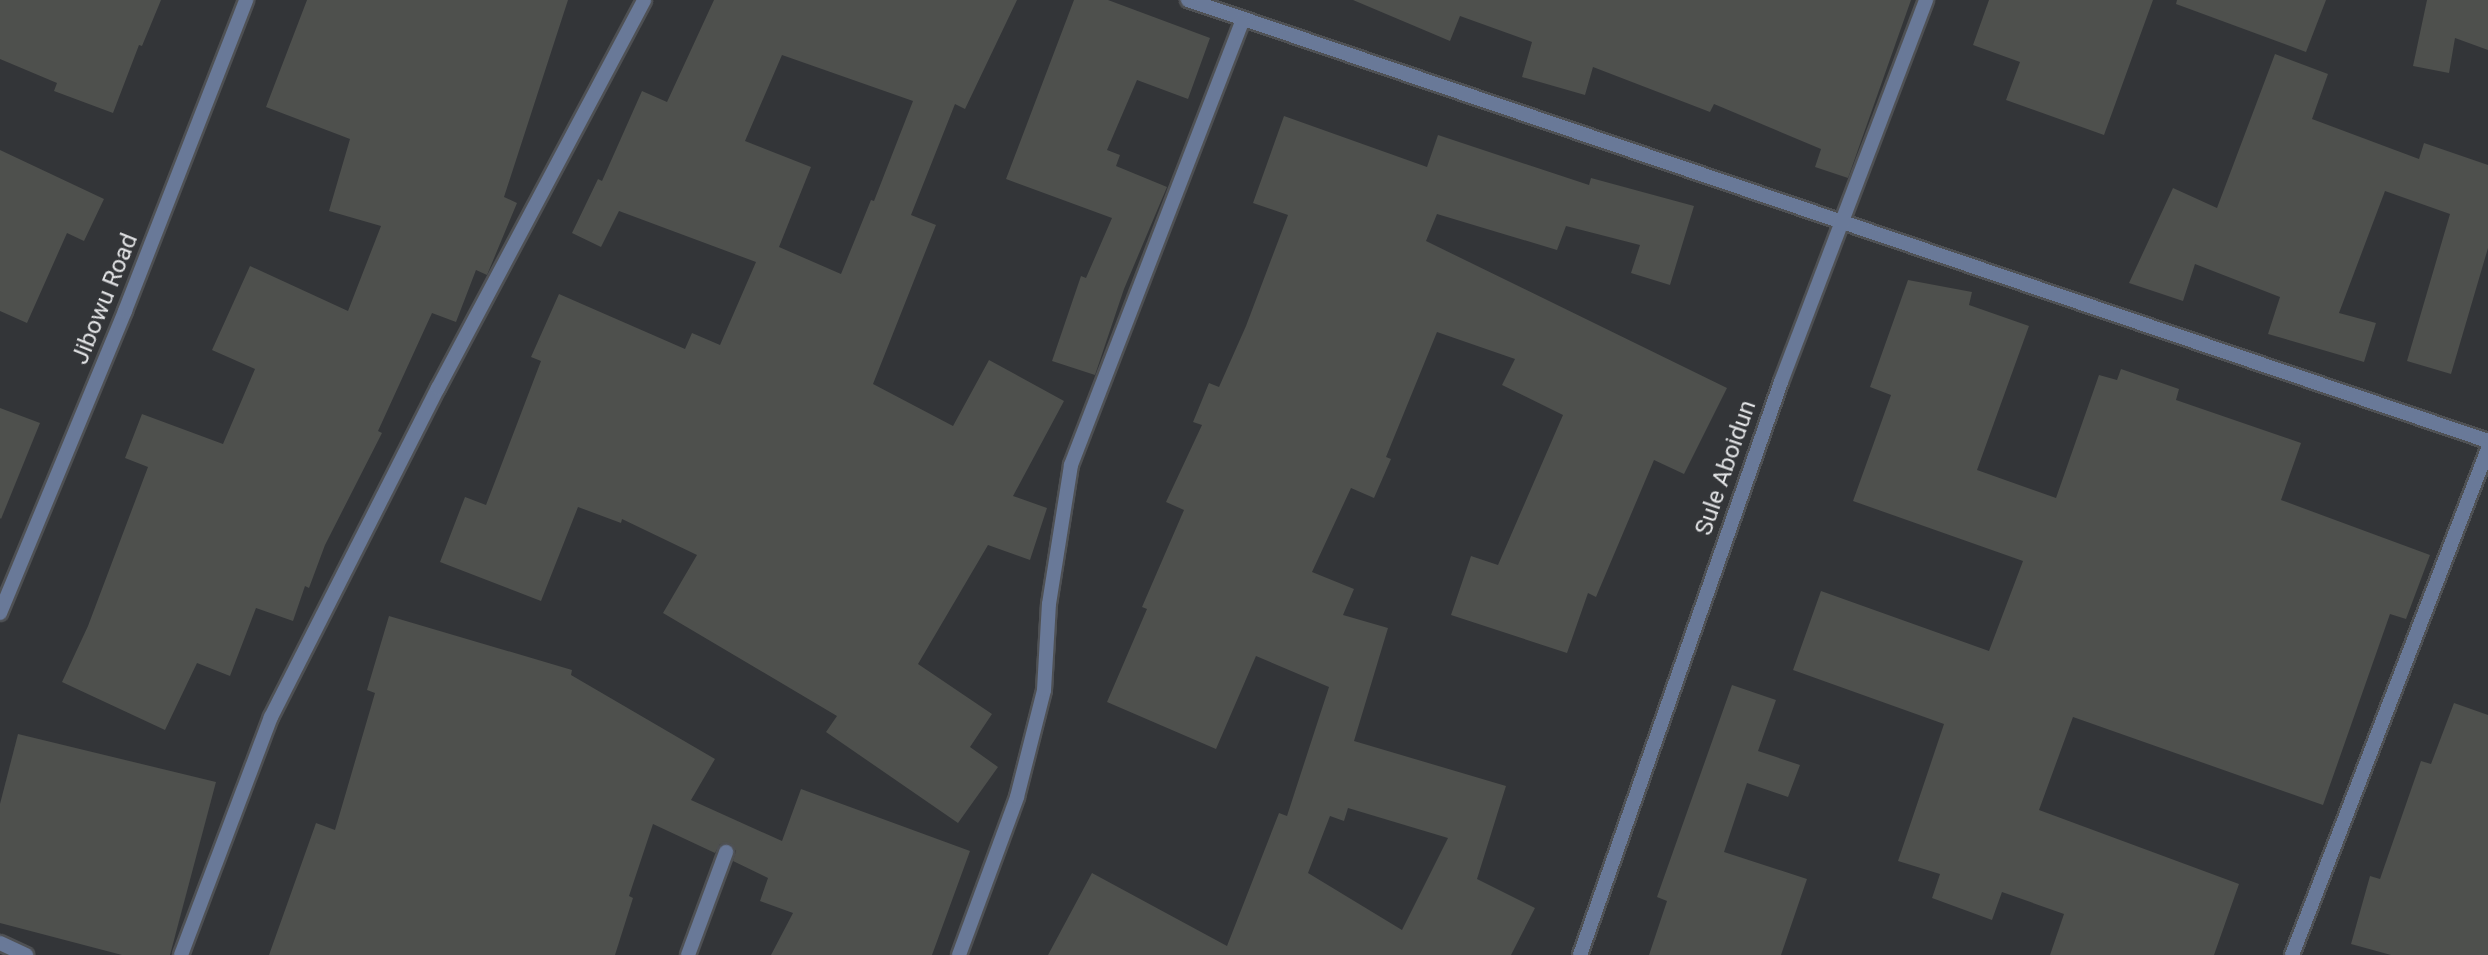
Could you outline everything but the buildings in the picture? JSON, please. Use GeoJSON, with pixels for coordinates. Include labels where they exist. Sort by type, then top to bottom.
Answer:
{"type":"FeatureCollection","features":[{"type":"Feature","properties":{"kind":"street","name":"Jibowu Road"},"geometry":{"type":"LineString","coordinates":[[0,613],[125,311],[246,0]]}},
{"type":"Feature","properties":{"kind":"street"},"geometry":{"type":"LineString","coordinates":[[181,955],[271,717],[444,376],[644,0]]}},
{"type":"Feature","properties":{"kind":"street"},"geometry":{"type":"LineString","coordinates":[[1188,0],[2488,441]]}},
{"type":"Feature","properties":{"kind":"street","name":"Sule Aboidun"},"geometry":{"type":"LineString","coordinates":[[1580,955],[1781,382],[1926,0]]}},
{"type":"Feature","properties":{"kind":"street"},"geometry":{"type":"LineString","coordinates":[[959,955],[1017,797],[1044,690],[1049,604],[1071,465],[1243,20]]}},
{"type":"Feature","properties":{"kind":"street"},"geometry":{"type":"LineString","coordinates":[[2292,955],[2488,449]]}},
{"type":"Feature","properties":{"kind":"street"},"geometry":{"type":"LineString","coordinates":[[688,955],[726,852]]}},
{"type":"Feature","properties":{"kind":"street"},"geometry":{"type":"LineString","coordinates":[[0,943],[26,955]]}}]}
